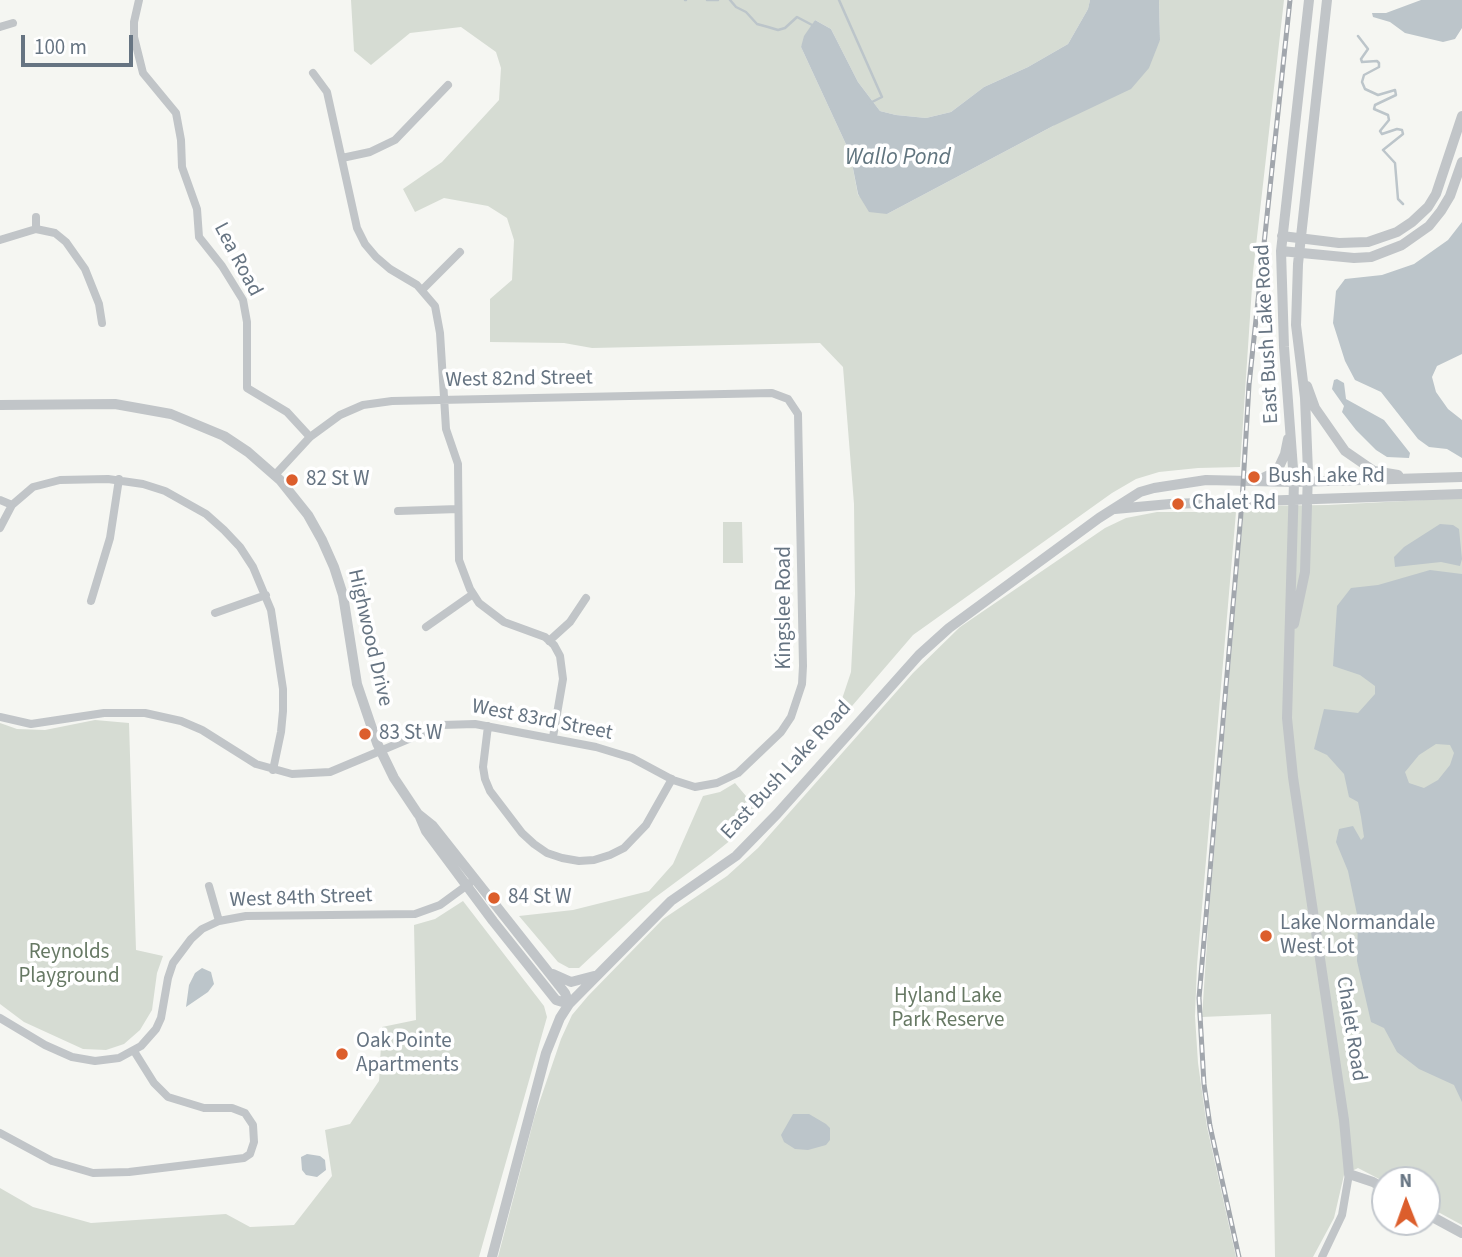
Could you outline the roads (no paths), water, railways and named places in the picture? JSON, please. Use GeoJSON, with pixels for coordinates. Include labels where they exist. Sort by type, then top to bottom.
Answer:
{"type":"FeatureCollection","features":[{"type":"Feature","properties":{"kind":"street","name":"Lea Road"},"geometry":{"type":"LineString","coordinates":[[139,0],[134,37],[143,73],[176,113],[182,167],[197,209],[199,237],[222,266],[243,300],[247,322],[247,388],[287,412],[310,437]]}},
{"type":"Feature","properties":{"kind":"street","name":"East Bush Lake Road"},"geometry":{"type":"LineString","coordinates":[[492,1257],[546,1053],[560,1017],[569,1004],[671,901],[736,856],[919,655],[1021,574],[1140,492],[1168,484],[1206,480],[1294,482],[1284,347],[1281,251],[1309,0]]}},
{"type":"Feature","properties":{"kind":"street","name":"East Bush Lake Road"},"geometry":{"type":"LineString","coordinates":[[1308,482],[1303,374],[1296,325],[1298,253],[1327,0]]}},
{"type":"Feature","properties":{"kind":"street"},"geometry":{"type":"LineString","coordinates":[[0,27],[13,23]]}},
{"type":"Feature","properties":{"kind":"street"},"geometry":{"type":"LineString","coordinates":[[313,74],[327,92],[352,211],[365,244],[390,269],[422,289],[435,306],[439,320],[446,429],[457,464],[459,560],[473,594],[491,613],[549,641],[560,656],[563,679],[553,737]]}},
{"type":"Feature","properties":{"kind":"street"},"geometry":{"type":"LineString","coordinates":[[342,158],[370,152],[395,139],[447,85]]}},
{"type":"Feature","properties":{"kind":"street"},"geometry":{"type":"LineString","coordinates":[[1282,236],[1339,243],[1368,242],[1397,232],[1428,207],[1436,194],[1462,116]]}},
{"type":"Feature","properties":{"kind":"street"},"geometry":{"type":"LineString","coordinates":[[1281,251],[1354,258],[1371,257],[1402,246],[1423,231],[1441,211],[1450,196],[1462,162]]}},
{"type":"Feature","properties":{"kind":"street"},"geometry":{"type":"LineString","coordinates":[[36,217],[36,229]]}},
{"type":"Feature","properties":{"kind":"street"},"geometry":{"type":"LineString","coordinates":[[0,240],[36,229],[55,233],[77,256],[93,286],[102,323]]}},
{"type":"Feature","properties":{"kind":"street"},"geometry":{"type":"LineString","coordinates":[[422,289],[460,252]]}},
{"type":"Feature","properties":{"kind":"street"},"geometry":{"type":"LineString","coordinates":[[1303,374],[1315,408],[1345,450],[1374,471],[1430,479]]}},
{"type":"Feature","properties":{"kind":"street","name":"West 82nd Street"},"geometry":{"type":"LineString","coordinates":[[275,475],[310,437],[340,415],[363,405],[444,399],[772,393],[788,399]]}},
{"type":"Feature","properties":{"kind":"street","name":"Kingslee Road"},"geometry":{"type":"LineString","coordinates":[[717,783],[738,773],[781,732],[794,709],[802,684],[802,532],[798,414],[788,399]]}},
{"type":"Feature","properties":{"kind":"street","name":"Highwood Drive"},"geometry":{"type":"LineString","coordinates":[[0,405],[115,404],[160,411],[224,436],[275,475],[308,515],[323,540],[334,567],[343,595],[357,684],[380,750],[403,795],[418,814],[426,831],[547,971],[565,993],[569,1004]]}},
{"type":"Feature","properties":{"kind":"street"},"geometry":{"type":"LineString","coordinates":[[1256,481],[1271,474],[1282,461],[1291,422]]}},
{"type":"Feature","properties":{"kind":"street"},"geometry":{"type":"LineString","coordinates":[[1294,482],[1462,477]]}},
{"type":"Feature","properties":{"kind":"street"},"geometry":{"type":"LineString","coordinates":[[92,601],[110,538],[119,479]]}},
{"type":"Feature","properties":{"kind":"street"},"geometry":{"type":"LineString","coordinates":[[0,528],[12,505],[22,494],[46,482],[119,479],[165,491],[206,514],[240,547],[253,567],[266,596],[276,633],[283,690],[281,732],[273,770]]}},
{"type":"Feature","properties":{"kind":"street","name":"Chalet Road"},"geometry":{"type":"LineString","coordinates":[[1294,482],[1291,635],[1286,701],[1288,736],[1344,1120],[1349,1174],[1342,1215],[1322,1257]]}},
{"type":"Feature","properties":{"kind":"street","name":"Chalet Road"},"geometry":{"type":"LineString","coordinates":[[1291,635],[1305,572],[1308,482]]}},
{"type":"Feature","properties":{"kind":"street"},"geometry":{"type":"LineString","coordinates":[[1115,509],[1462,494]]}},
{"type":"Feature","properties":{"kind":"street"},"geometry":{"type":"LineString","coordinates":[[0,500],[12,505]]}},
{"type":"Feature","properties":{"kind":"street"},"geometry":{"type":"LineString","coordinates":[[398,511],[458,509]]}},
{"type":"Feature","properties":{"kind":"street"},"geometry":{"type":"LineString","coordinates":[[426,627],[473,594]]}},
{"type":"Feature","properties":{"kind":"street"},"geometry":{"type":"LineString","coordinates":[[215,613],[266,596]]}},
{"type":"Feature","properties":{"kind":"street"},"geometry":{"type":"LineString","coordinates":[[549,641],[570,622],[586,598]]}},
{"type":"Feature","properties":{"kind":"street","name":"West 83rd Street"},"geometry":{"type":"LineString","coordinates":[[0,717],[32,724],[104,713],[145,713],[181,721],[202,730],[248,759],[273,770],[292,774],[330,772],[442,725],[458,723],[553,737],[632,758],[672,779],[695,787],[717,783]]}},
{"type":"Feature","properties":{"kind":"street"},"geometry":{"type":"LineString","coordinates":[[488,726],[483,767],[490,791],[513,823],[534,844],[562,858],[594,860],[624,848],[646,825],[672,779]]}},
{"type":"Feature","properties":{"kind":"street","name":"Highwood Drive"},"geometry":{"type":"LineString","coordinates":[[470,883],[556,1000],[569,1004]]}},
{"type":"Feature","properties":{"kind":"street","name":"West 84th Street"},"geometry":{"type":"LineString","coordinates":[[134,1051],[148,1040],[162,1018],[168,978],[181,950],[202,929],[219,921],[246,916],[415,914],[440,905],[470,883]]}},
{"type":"Feature","properties":{"kind":"street"},"geometry":{"type":"LineString","coordinates":[[209,886],[219,921]]}},
{"type":"Feature","properties":{"kind":"street"},"geometry":{"type":"LineString","coordinates":[[547,971],[571,982],[598,974]]}},
{"type":"Feature","properties":{"kind":"street"},"geometry":{"type":"LineString","coordinates":[[0,1018],[45,1045],[83,1060],[108,1061],[134,1051],[161,1093],[168,1097],[204,1108],[232,1108],[245,1113],[253,1125],[254,1142],[250,1154],[244,1158],[129,1172],[93,1173],[52,1161],[0,1133]]}},
{"type":"Feature","properties":{"kind":"street"},"geometry":{"type":"LineString","coordinates":[[1349,1174],[1371,1181]]}},
{"type":"Feature","properties":{"kind":"street"},"geometry":{"type":"LineString","coordinates":[[1441,1222],[1462,1233]]}},
{"type":"Feature","properties":{"kind":"water","name":"Wallo Pond"},"geometry":{"type":"Polygon","coordinates":[[[1090,0],[1159,0],[1160,40],[1149,68],[1131,89],[1053,126],[887,214],[869,212],[858,194],[850,153],[801,47],[804,36],[815,20],[831,29],[858,82],[880,111],[926,118],[951,112],[984,87],[1028,67],[1068,44],[1088,9],[1090,0]]]}},
{"type":"Feature","properties":{"kind":"water"},"geometry":{"type":"Polygon","coordinates":[[[1421,0],[1462,0],[1462,28],[1455,39],[1443,42],[1405,33],[1390,22],[1373,17],[1372,13],[1386,13],[1421,0]]]}},
{"type":"Feature","properties":{"kind":"water"},"geometry":{"type":"Polygon","coordinates":[[[1462,222],[1462,354],[1437,366],[1432,377],[1436,392],[1448,409],[1462,420],[1462,458],[1447,449],[1429,447],[1418,439],[1381,392],[1355,380],[1345,361],[1333,323],[1336,291],[1345,279],[1382,275],[1414,264],[1448,240],[1462,222]]]}},
{"type":"Feature","properties":{"kind":"water"},"geometry":{"type":"Polygon","coordinates":[[[1334,380],[1344,383],[1346,399],[1384,420],[1410,453],[1409,458],[1387,457],[1356,430],[1342,412],[1344,406],[1332,389],[1334,380]]]}},
{"type":"Feature","properties":{"kind":"water"},"geometry":{"type":"Polygon","coordinates":[[[1440,524],[1453,525],[1459,529],[1462,559],[1460,566],[1441,562],[1395,567],[1394,557],[1404,547],[1440,524]]]}},
{"type":"Feature","properties":{"kind":"water"},"geometry":{"type":"Polygon","coordinates":[[[1430,570],[1462,574],[1462,1102],[1454,1085],[1419,1069],[1397,1052],[1384,1028],[1371,1022],[1357,961],[1358,919],[1348,871],[1336,842],[1339,829],[1353,826],[1361,840],[1364,837],[1358,802],[1349,797],[1344,774],[1327,755],[1314,749],[1324,709],[1358,713],[1375,694],[1375,686],[1360,675],[1333,666],[1337,606],[1351,588],[1378,585],[1430,570]],[[1436,744],[1419,755],[1405,772],[1409,783],[1424,788],[1438,780],[1450,765],[1454,753],[1450,745],[1436,744]]]}},
{"type":"Feature","properties":{"kind":"water"},"geometry":{"type":"Polygon","coordinates":[[[202,968],[211,972],[214,984],[208,992],[186,1007],[189,985],[195,973],[202,968]]]}},
{"type":"Feature","properties":{"kind":"water"},"geometry":{"type":"Polygon","coordinates":[[[793,1114],[809,1114],[826,1124],[830,1128],[830,1140],[826,1145],[808,1150],[795,1149],[784,1142],[781,1135],[793,1114]]]}},
{"type":"Feature","properties":{"kind":"water"},"geometry":{"type":"Polygon","coordinates":[[[307,1154],[320,1156],[325,1160],[326,1170],[317,1177],[306,1175],[302,1170],[301,1157],[307,1154]]]}},
{"type":"Feature","properties":{"kind":"waterway"},"geometry":{"type":"LineString","coordinates":[[707,0],[718,0]]}},
{"type":"Feature","properties":{"kind":"waterway"},"geometry":{"type":"LineString","coordinates":[[730,0],[757,24],[778,30],[785,28],[797,17],[814,26]]}},
{"type":"Feature","properties":{"kind":"waterway"},"geometry":{"type":"LineString","coordinates":[[839,0],[882,97],[870,103]]}},
{"type":"Feature","properties":{"kind":"waterway"},"geometry":{"type":"LineString","coordinates":[[1358,36],[1368,49],[1361,59],[1362,62],[1379,63],[1379,67],[1364,75],[1362,82],[1365,89],[1378,95],[1395,90],[1396,95],[1375,105],[1374,109],[1388,115],[1389,120],[1380,131],[1382,134],[1402,130],[1403,134],[1383,150],[1395,163],[1398,199],[1403,204]]}},
{"type":"Feature","properties":{"kind":"railway"},"geometry":{"type":"LineString","coordinates":[[1239,1257],[1210,1126],[1204,1084],[1199,998],[1242,502],[1249,385],[1290,0]]}},
{"type":"Feature","properties":{"kind":"place","name":"Bush Lake Rd"},"geometry":{"type":"Point","coordinates":[1254,477]}},
{"type":"Feature","properties":{"kind":"place","name":"82 St W"},"geometry":{"type":"Point","coordinates":[292,480]}},
{"type":"Feature","properties":{"kind":"place","name":"Chalet Rd"},"geometry":{"type":"Point","coordinates":[1178,504]}},
{"type":"Feature","properties":{"kind":"place","name":"83 St W"},"geometry":{"type":"Point","coordinates":[365,734]}},
{"type":"Feature","properties":{"kind":"place","name":"84 St W"},"geometry":{"type":"Point","coordinates":[494,898]}},
{"type":"Feature","properties":{"kind":"place","name":"Lake Normandale West Lot"},"geometry":{"type":"Point","coordinates":[1266,936]}},
{"type":"Feature","properties":{"kind":"place","name":"Oak Pointe Apartments"},"geometry":{"type":"Point","coordinates":[342,1054]}},
{"type":"Feature","properties":{"kind":"park label","name":"Reynolds Playground"},"geometry":{"type":"Point","coordinates":[69,965]}},
{"type":"Feature","properties":{"kind":"park label","name":"Hyland Lake Park Reserve"},"geometry":{"type":"Point","coordinates":[948,1009]}}]}
